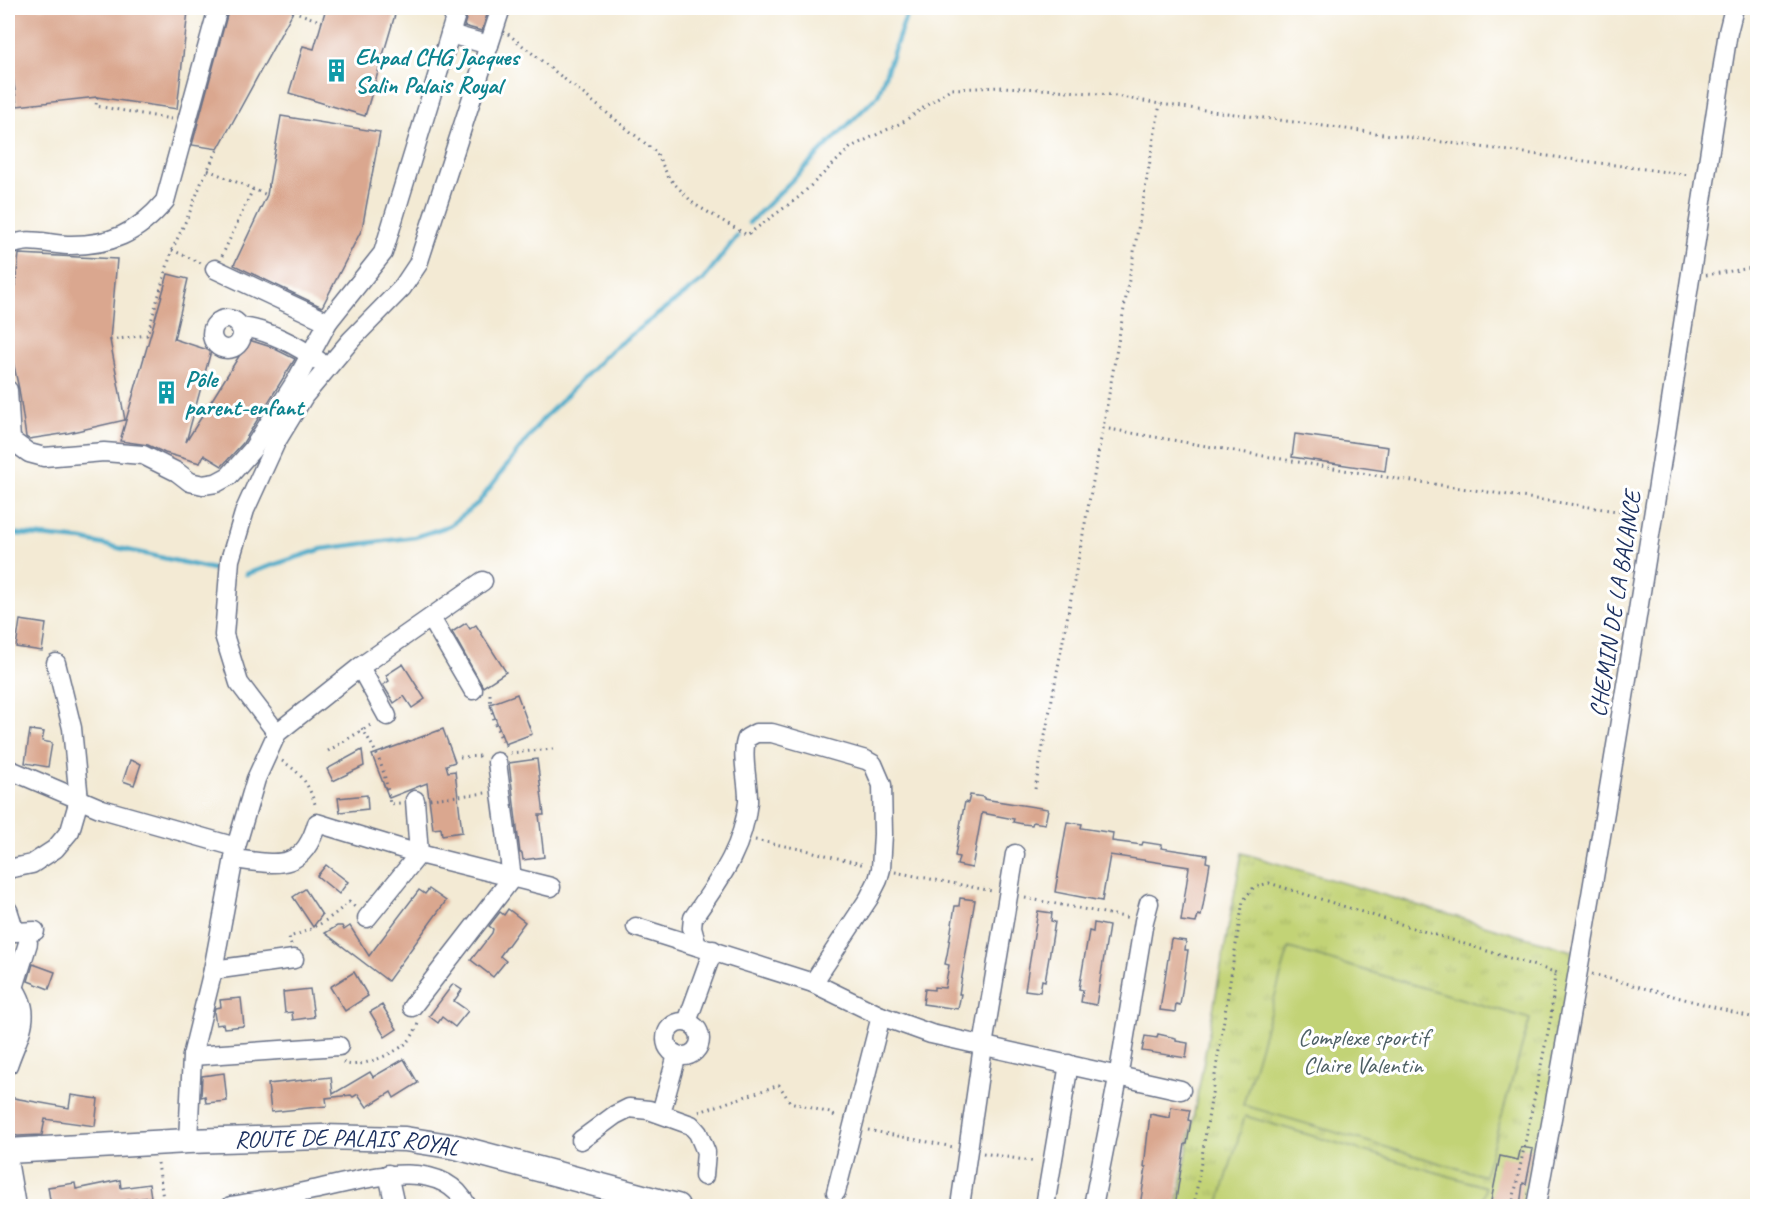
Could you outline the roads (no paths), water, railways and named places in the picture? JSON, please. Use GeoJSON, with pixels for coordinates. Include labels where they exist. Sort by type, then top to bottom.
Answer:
{"type":"FeatureCollection","features":[{"type":"Feature","properties":{"kind":"main road","name":"ROUTE DE PALAIS ROYAL"},"geometry":{"type":"LineString","coordinates":[[8,1151],[188,1141],[322,1137],[405,1138],[456,1147],[677,1206]]}},
{"type":"Feature","properties":{"kind":"street"},"geometry":{"type":"LineString","coordinates":[[8,247],[16,242],[30,241],[67,245],[95,243],[126,235],[150,219],[165,201],[218,8]]}},
{"type":"Feature","properties":{"kind":"street"},"geometry":{"type":"LineString","coordinates":[[8,390],[11,440],[29,453],[44,457],[104,452],[143,455],[177,472],[190,482],[203,485],[216,483],[230,476],[252,450],[328,322],[383,254],[458,8]]}},
{"type":"Feature","properties":{"kind":"street","name":"CHEMIN DE LA BALANCE"},"geometry":{"type":"LineString","coordinates":[[1536,1206],[1579,970],[1654,517],[1728,32],[1734,8]]}},
{"type":"Feature","properties":{"kind":"street"},"geometry":{"type":"LineString","coordinates":[[277,733],[239,683],[224,635],[230,560],[245,510],[276,442],[304,396],[351,340],[402,288],[418,264],[498,16]]}},
{"type":"Feature","properties":{"kind":"street"},"geometry":{"type":"LineString","coordinates":[[450,34],[489,45]]}},
{"type":"Feature","properties":{"kind":"street"},"geometry":{"type":"LineString","coordinates":[[215,269],[328,322]]}},
{"type":"Feature","properties":{"kind":"street"},"geometry":{"type":"LineString","coordinates":[[240,327],[256,329],[310,354],[328,367]]}},
{"type":"Feature","properties":{"kind":"street"},"geometry":{"type":"LineString","coordinates":[[188,1141],[192,1056],[213,970],[235,853],[248,804],[266,753],[277,733],[360,667],[483,581]]}},
{"type":"Feature","properties":{"kind":"street"},"geometry":{"type":"LineString","coordinates":[[431,618],[473,690]]}},
{"type":"Feature","properties":{"kind":"street"},"geometry":{"type":"LineString","coordinates":[[8,869],[32,864],[55,849],[70,831],[79,800],[72,728],[56,663]]}},
{"type":"Feature","properties":{"kind":"street"},"geometry":{"type":"LineString","coordinates":[[360,667],[387,716]]}},
{"type":"Feature","properties":{"kind":"street"},"geometry":{"type":"LineString","coordinates":[[687,1022],[705,948],[692,928],[693,918],[734,855],[741,838],[748,800],[745,742],[751,735],[771,733],[866,759],[873,764],[882,785],[883,834],[878,880],[813,983]]}},
{"type":"Feature","properties":{"kind":"street"},"geometry":{"type":"LineString","coordinates":[[412,1007],[512,878],[501,791],[504,758]]}},
{"type":"Feature","properties":{"kind":"street"},"geometry":{"type":"LineString","coordinates":[[8,769],[79,800],[235,853],[276,864],[290,861],[303,854],[317,823],[419,854],[551,887]]}},
{"type":"Feature","properties":{"kind":"street"},"geometry":{"type":"LineString","coordinates":[[367,918],[419,854],[415,800]]}},
{"type":"Feature","properties":{"kind":"street"},"geometry":{"type":"LineString","coordinates":[[960,1206],[983,1046],[1015,854]]}},
{"type":"Feature","properties":{"kind":"street"},"geometry":{"type":"LineString","coordinates":[[1093,1206],[1149,903]]}},
{"type":"Feature","properties":{"kind":"street"},"geometry":{"type":"LineString","coordinates":[[8,910],[15,932],[32,937],[11,984],[20,996],[24,1007],[24,1019],[8,1065]]}},
{"type":"Feature","properties":{"kind":"street"},"geometry":{"type":"LineString","coordinates":[[636,927],[813,983],[881,1016],[931,1034],[1069,1064],[1118,1078],[1182,1090]]}},
{"type":"Feature","properties":{"kind":"street"},"geometry":{"type":"LineString","coordinates":[[213,970],[294,958]]}},
{"type":"Feature","properties":{"kind":"street"},"geometry":{"type":"LineString","coordinates":[[836,1192],[881,1016]]}},
{"type":"Feature","properties":{"kind":"street"},"geometry":{"type":"LineString","coordinates":[[679,1022],[687,1022],[695,1026],[700,1035],[700,1044],[695,1052],[686,1056],[677,1055],[670,1050],[666,1042],[666,1034],[671,1026],[679,1022]]}},
{"type":"Feature","properties":{"kind":"street"},"geometry":{"type":"LineString","coordinates":[[192,1056],[339,1046]]}},
{"type":"Feature","properties":{"kind":"street"},"geometry":{"type":"LineString","coordinates":[[661,1113],[677,1055]]}},
{"type":"Feature","properties":{"kind":"street"},"geometry":{"type":"LineString","coordinates":[[1045,1206],[1069,1064]]}},
{"type":"Feature","properties":{"kind":"street"},"geometry":{"type":"LineString","coordinates":[[581,1140],[615,1115],[629,1108],[661,1113],[691,1125],[698,1133],[706,1152],[704,1176]]}},
{"type":"Feature","properties":{"kind":"street"},"geometry":{"type":"LineString","coordinates":[[8,1160],[16,1206]]}},
{"type":"Feature","properties":{"kind":"street"},"geometry":{"type":"LineString","coordinates":[[388,1174],[395,1206]]}},
{"type":"Feature","properties":{"kind":"street"},"geometry":{"type":"LineString","coordinates":[[231,1206],[267,1203],[388,1174],[437,1179],[450,1186],[467,1206]]}},
{"type":"Feature","properties":{"kind":"waterway"},"geometry":{"type":"LineString","coordinates":[[749,223],[878,95],[909,8]]}},
{"type":"Feature","properties":{"kind":"waterway"},"geometry":{"type":"LineString","coordinates":[[246,574],[322,549],[415,537],[449,526],[478,503],[542,420],[611,350],[703,280],[737,236]]}},
{"type":"Feature","properties":{"kind":"waterway"},"geometry":{"type":"LineString","coordinates":[[8,533],[83,540],[217,570]]}},
{"type":"Feature","properties":{"kind":"place","name":"Ehpad CHG Jacques Salin Palais Royal"},"geometry":{"type":"Point","coordinates":[337,71]}},
{"type":"Feature","properties":{"kind":"place","name":"Pôle parent-enfant"},"geometry":{"type":"Point","coordinates":[167,393]}},
{"type":"Feature","properties":{"kind":"park label","name":"Complexe sportif Claire Valentin"},"geometry":{"type":"Point","coordinates":[1363,1051]}}]}
